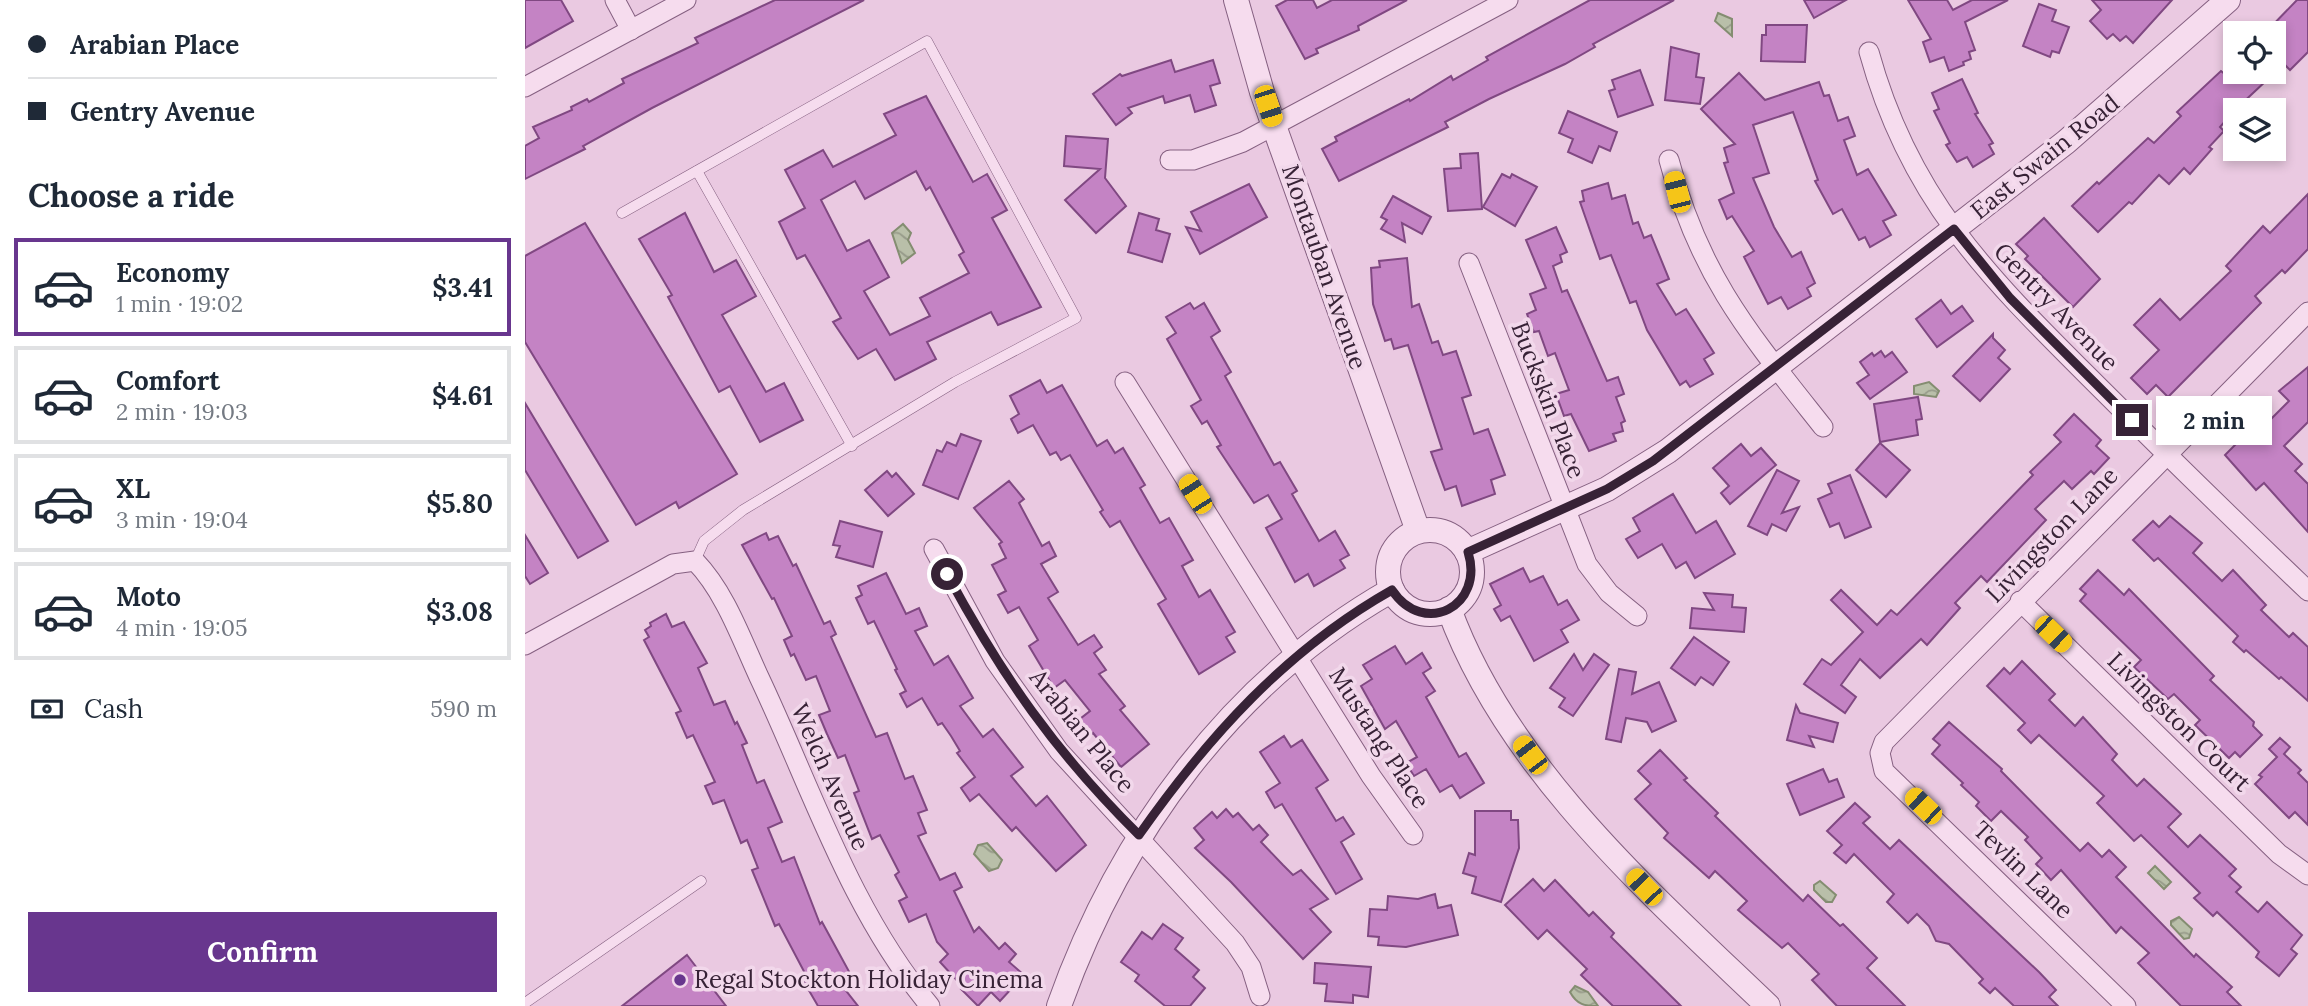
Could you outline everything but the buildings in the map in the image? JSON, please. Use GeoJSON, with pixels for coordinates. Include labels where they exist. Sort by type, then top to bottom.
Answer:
{"type":"FeatureCollection","features":[{"type":"Feature","properties":{"kind":"street"},"geometry":{"type":"LineString","coordinates":[[615,0],[631,30]]}},
{"type":"Feature","properties":{"kind":"street"},"geometry":{"type":"LineString","coordinates":[[525,87],[686,0]]}},
{"type":"Feature","properties":{"kind":"street","name":"Montauban Avenue"},"geometry":{"type":"LineString","coordinates":[[1236,0],[1274,125],[1418,531]]}},
{"type":"Feature","properties":{"kind":"street"},"geometry":{"type":"LineString","coordinates":[[1170,160],[1193,160],[1213,155],[1508,0]]}},
{"type":"Feature","properties":{"kind":"street","name":"East Swain Road"},"geometry":{"type":"LineString","coordinates":[[1468,552],[1564,509],[1653,461],[1777,369],[2066,142],[2228,0]]}},
{"type":"Feature","properties":{"kind":"street","name":"Gentry Avenue"},"geometry":{"type":"LineString","coordinates":[[1868,52],[1896,135],[1918,177],[1954,229],[2010,298],[2308,591]]}},
{"type":"Feature","properties":{"kind":"street"},"geometry":{"type":"LineString","coordinates":[[1669,160],[1694,238],[1731,309],[1823,426]]}},
{"type":"Feature","properties":{"kind":"street","name":"Buckskin Place"},"geometry":{"type":"LineString","coordinates":[[1469,263],[1587,564],[1609,593],[1637,616]]}},
{"type":"Feature","properties":{"kind":"street","name":"Livingston Lane"},"geometry":{"type":"LineString","coordinates":[[1884,771],[1880,753],[1884,742],[2020,601],[2308,312]]}},
{"type":"Feature","properties":{"kind":"street","name":"Mustang Place"},"geometry":{"type":"LineString","coordinates":[[1125,382],[1371,776],[1413,835]]}},
{"type":"Feature","properties":{"kind":"street"},"geometry":{"type":"LineString","coordinates":[[1418,531],[1446,533],[1459,541],[1468,552],[1472,565],[1468,591],[1449,610],[1423,613],[1399,601],[1392,590],[1389,562],[1400,543],[1418,531]]}},
{"type":"Feature","properties":{"kind":"street","name":"Arabian Place"},"geometry":{"type":"LineString","coordinates":[[934,549],[990,652],[1026,707],[1097,794],[1139,835],[1235,943],[1251,967],[1260,996]]}},
{"type":"Feature","properties":{"kind":"street"},"geometry":{"type":"LineString","coordinates":[[525,645],[673,564],[695,561]]}},
{"type":"Feature","properties":{"kind":"street","name":"Welch Avenue"},"geometry":{"type":"LineString","coordinates":[[695,561],[712,583],[739,633],[858,899],[902,970],[930,1006]]}},
{"type":"Feature","properties":{"kind":"street"},"geometry":{"type":"LineString","coordinates":[[1059,1006],[1089,928],[1139,835],[1206,746],[1296,654],[1349,615],[1392,590]]}},
{"type":"Feature","properties":{"kind":"street","name":"Livingston Court"},"geometry":{"type":"LineString","coordinates":[[2020,601],[2279,854],[2308,874]]}},
{"type":"Feature","properties":{"kind":"street"},"geometry":{"type":"LineString","coordinates":[[1449,610],[1480,677],[1503,718],[1539,769],[1628,870],[1768,1006]]}},
{"type":"Feature","properties":{"kind":"street","name":"Tevlin Lane"},"geometry":{"type":"LineString","coordinates":[[1884,771],[2126,1006]]}},
{"type":"Feature","properties":{"kind":"lane"},"geometry":{"type":"LineString","coordinates":[[622,214],[927,41],[1076,318],[955,382],[743,510],[705,541],[695,561]]}},
{"type":"Feature","properties":{"kind":"lane"},"geometry":{"type":"LineString","coordinates":[[697,171],[852,446]]}},
{"type":"Feature","properties":{"kind":"lane"},"geometry":{"type":"LineString","coordinates":[[525,1003],[701,881]]}},
{"type":"Feature","properties":{"kind":"water"},"geometry":{"type":"Polygon","coordinates":[[[1718,13],[1732,19],[1732,36],[1715,21],[1718,13]]]}},
{"type":"Feature","properties":{"kind":"water"},"geometry":{"type":"Polygon","coordinates":[[[903,224],[911,233],[908,240],[915,253],[902,263],[892,233],[903,224]]]}},
{"type":"Feature","properties":{"kind":"water"},"geometry":{"type":"Polygon","coordinates":[[[1929,382],[1939,391],[1936,397],[1914,394],[1914,386],[1929,382]]]}},
{"type":"Feature","properties":{"kind":"water"},"geometry":{"type":"Polygon","coordinates":[[[987,843],[1002,860],[998,868],[989,871],[974,854],[978,845],[987,843]]]}},
{"type":"Feature","properties":{"kind":"water"},"geometry":{"type":"Polygon","coordinates":[[[2155,866],[2171,882],[2164,889],[2148,873],[2155,866]]]}},
{"type":"Feature","properties":{"kind":"water"},"geometry":{"type":"Polygon","coordinates":[[[1820,881],[1836,895],[1832,902],[1826,902],[1814,890],[1814,885],[1820,881]]]}},
{"type":"Feature","properties":{"kind":"water"},"geometry":{"type":"Polygon","coordinates":[[[2179,917],[2192,929],[2189,938],[2184,939],[2171,925],[2171,921],[2179,917]]]}},
{"type":"Feature","properties":{"kind":"water"},"geometry":{"type":"Polygon","coordinates":[[[1575,986],[1588,992],[1598,1006],[1585,1005],[1575,1000],[1570,992],[1575,986]]]}},
{"type":"Feature","properties":{"kind":"place","name":"Regal Stockton Holiday Cinema"},"geometry":{"type":"Point","coordinates":[680,980]}},
{"type":"Feature","properties":{"kind":"route"},"geometry":{"type":"LineString","coordinates":[[947,574],[995,661],[1026,707],[1059,751],[1097,794],[1139,835],[1170,790],[1206,746],[1243,705],[1296,654],[1349,615],[1392,590],[1399,601],[1410,609],[1423,613],[1449,610],[1460,602],[1468,591],[1472,578],[1468,552],[1607,489],[1653,461],[1777,369],[1954,229],[2010,298],[2132,420]]}}]}
